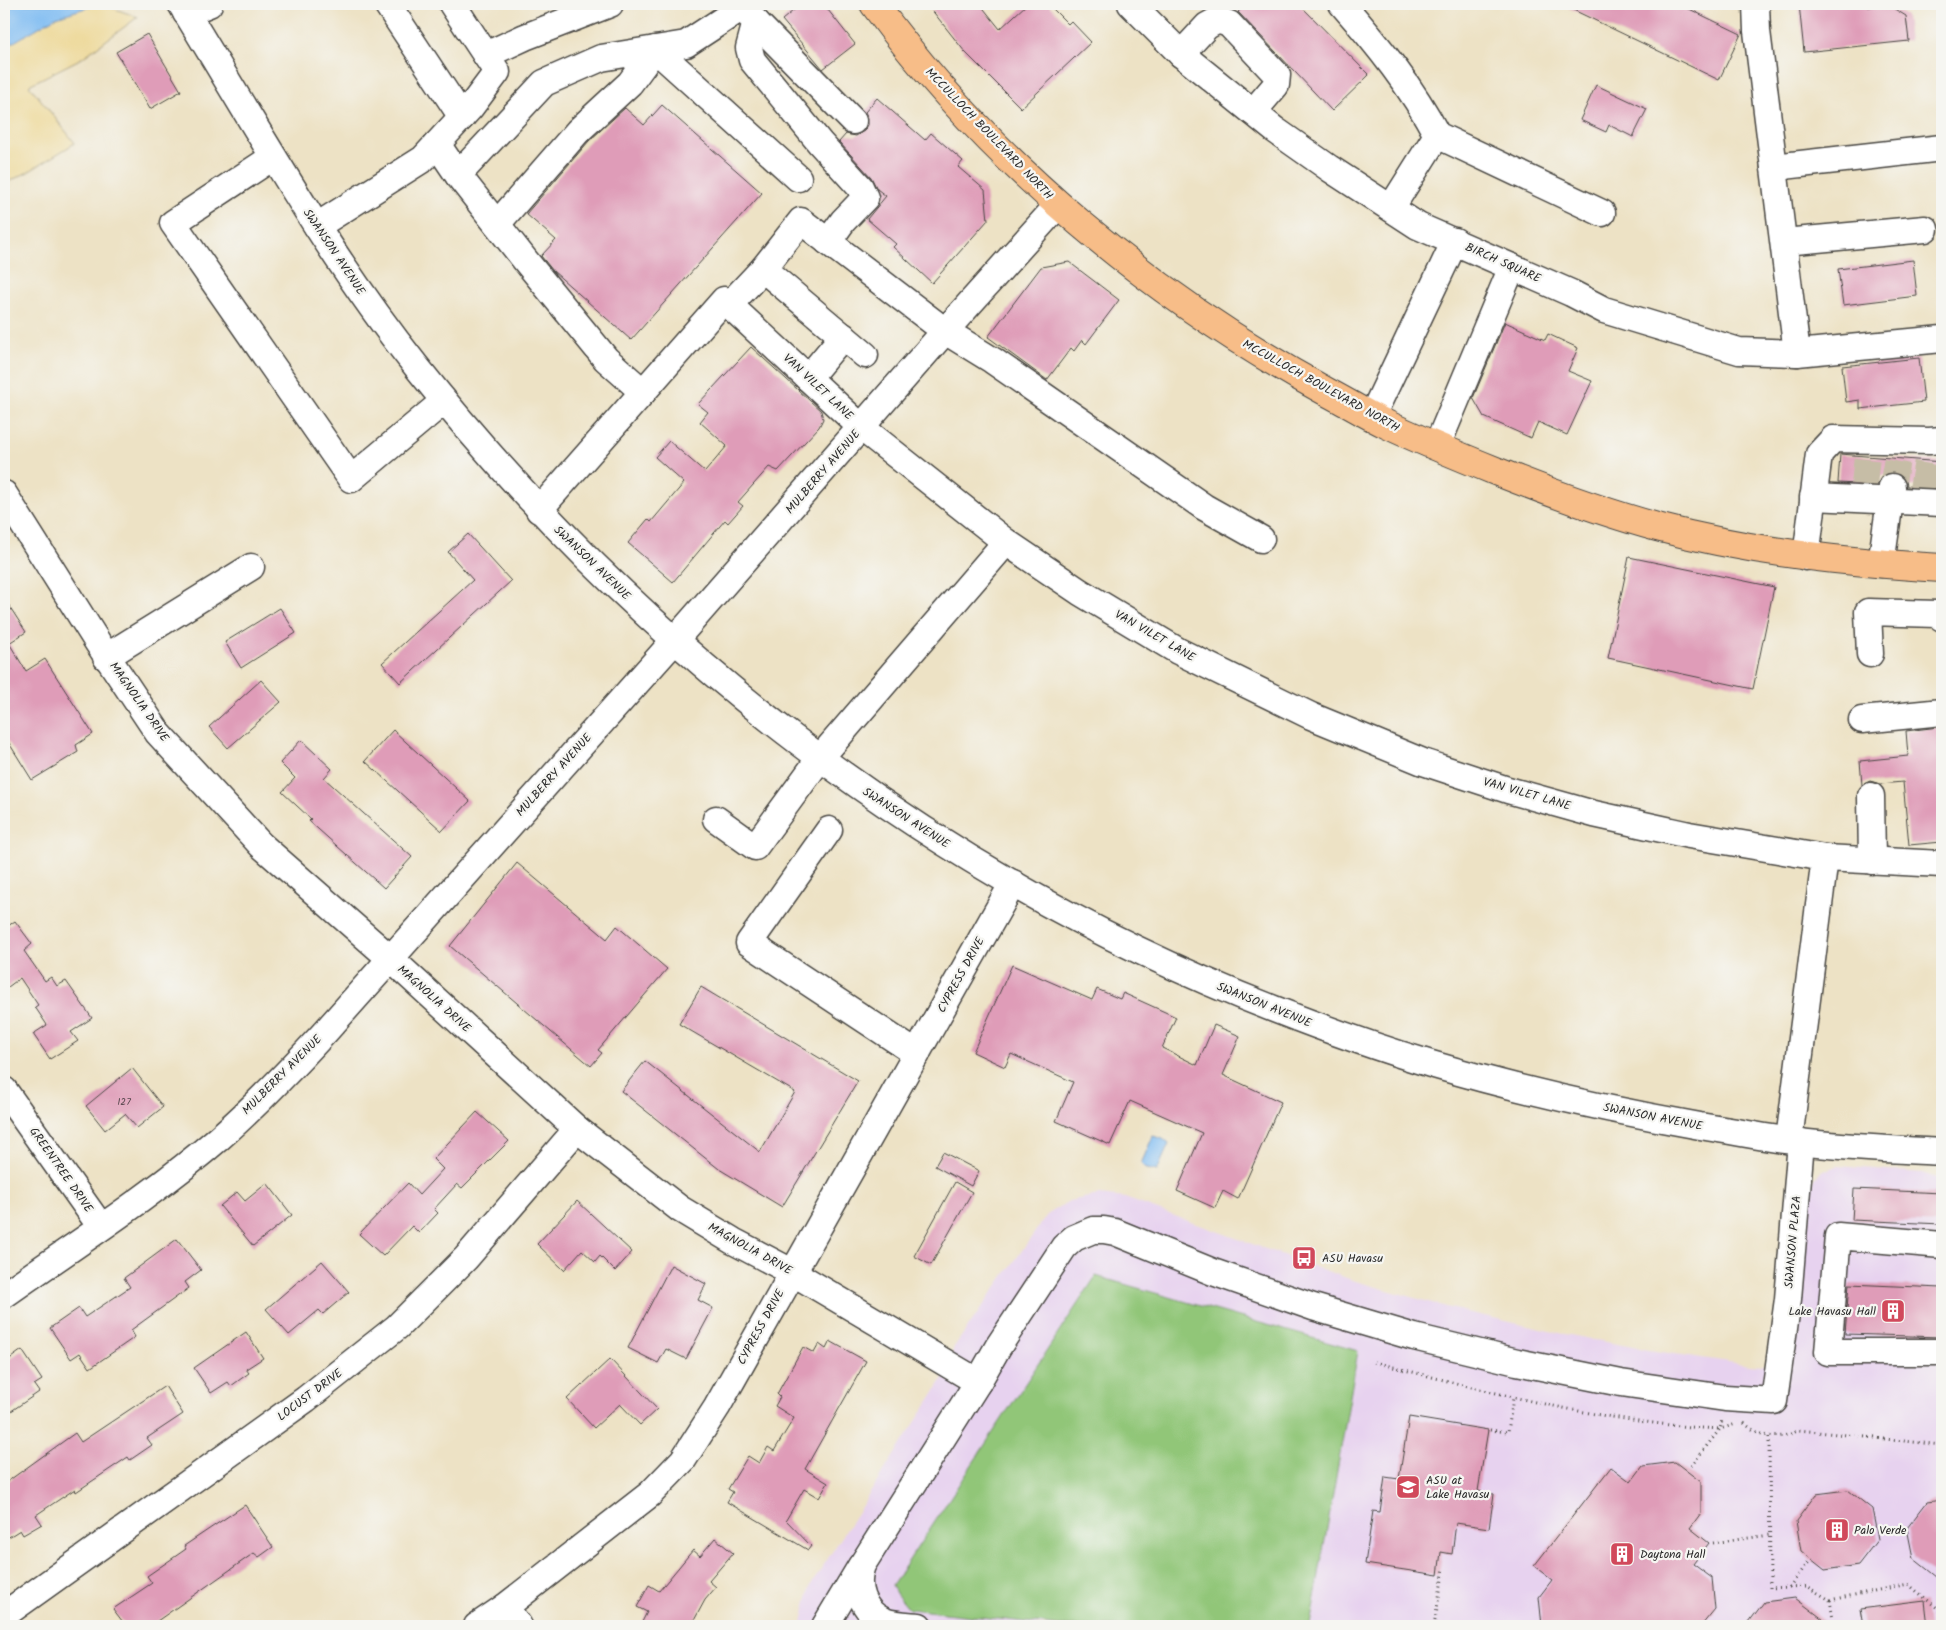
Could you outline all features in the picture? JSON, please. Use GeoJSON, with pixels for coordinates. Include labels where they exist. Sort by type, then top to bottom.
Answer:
{"type":"FeatureCollection","features":[{"type":"Feature","properties":{"kind":"main road","name":"MCCULLOCH BOULEVARD NORTH"},"geometry":{"type":"LineString","coordinates":[[874,4],[902,43],[974,122],[1058,205],[1139,270],[1224,331],[1286,370],[1372,416],[1436,446],[1580,504],[1659,528],[1769,552],[1881,564],[1942,568]]}},
{"type":"Feature","properties":{"kind":"street"},"geometry":{"type":"LineString","coordinates":[[388,4],[462,118]]}},
{"type":"Feature","properties":{"kind":"street"},"geometry":{"type":"LineString","coordinates":[[317,226],[423,160],[462,118],[497,72],[452,4]]}},
{"type":"Feature","properties":{"kind":"street"},"geometry":{"type":"LineString","coordinates":[[486,55],[610,4]]}},
{"type":"Feature","properties":{"kind":"street","name":"BIRCH SQUARE"},"geometry":{"type":"LineString","coordinates":[[1131,4],[1181,54],[1274,130],[1418,226],[1571,293],[1604,310],[1739,351],[1797,353],[1942,339]]}},
{"type":"Feature","properties":{"kind":"street"},"geometry":{"type":"LineString","coordinates":[[1342,4],[1370,37],[1424,109],[1437,135],[1602,213]]}},
{"type":"Feature","properties":{"kind":"street"},"geometry":{"type":"LineString","coordinates":[[1756,4],[1757,31],[1797,353]]}},
{"type":"Feature","properties":{"kind":"street","name":"SWANSON AVENUE"},"geometry":{"type":"LineString","coordinates":[[192,7],[273,157],[350,277],[444,401],[539,510],[622,593],[674,641],[780,729],[864,790],[951,848],[1013,884],[1134,948],[1229,991],[1326,1029],[1425,1062],[1526,1090],[1627,1113],[1795,1141],[1942,1152]]}},
{"type":"Feature","properties":{"kind":"street"},"geometry":{"type":"LineString","coordinates":[[458,175],[544,83],[601,58],[686,44],[746,9]]}},
{"type":"Feature","properties":{"kind":"street"},"geometry":{"type":"LineString","coordinates":[[746,9],[852,121]]}},
{"type":"Feature","properties":{"kind":"street"},"geometry":{"type":"LineString","coordinates":[[746,9],[748,48],[752,60],[820,143],[860,187],[865,198],[843,221],[828,242]]}},
{"type":"Feature","properties":{"kind":"street"},"geometry":{"type":"LineString","coordinates":[[1181,54],[1207,26],[1218,20],[1229,24],[1278,75],[1276,85],[1253,112]]}},
{"type":"Feature","properties":{"kind":"street"},"geometry":{"type":"LineString","coordinates":[[655,49],[798,178]]}},
{"type":"Feature","properties":{"kind":"street"},"geometry":{"type":"LineString","coordinates":[[497,224],[578,131],[630,83],[655,49]]}},
{"type":"Feature","properties":{"kind":"street"},"geometry":{"type":"LineString","coordinates":[[1391,208],[1437,135]]}},
{"type":"Feature","properties":{"kind":"street"},"geometry":{"type":"LineString","coordinates":[[437,144],[458,175],[606,359],[643,392]]}},
{"type":"Feature","properties":{"kind":"street"},"geometry":{"type":"LineString","coordinates":[[1774,167],[1942,148]]}},
{"type":"Feature","properties":{"kind":"street"},"geometry":{"type":"LineString","coordinates":[[273,157],[173,223],[351,479],[444,401]]}},
{"type":"Feature","properties":{"kind":"street","name":"MULBERRY AVENUE"},"geometry":{"type":"LineString","coordinates":[[4,1295],[158,1186],[203,1150],[267,1093],[391,959],[1058,205]]}},
{"type":"Feature","properties":{"kind":"street"},"geometry":{"type":"LineString","coordinates":[[539,510],[724,300],[729,305],[762,269],[801,221],[945,331],[1000,365],[1204,507],[1261,539]]}},
{"type":"Feature","properties":{"kind":"street"},"geometry":{"type":"LineString","coordinates":[[1784,242],[1925,229]]}},
{"type":"Feature","properties":{"kind":"street"},"geometry":{"type":"LineString","coordinates":[[1372,416],[1455,241]]}},
{"type":"Feature","properties":{"kind":"street"},"geometry":{"type":"LineString","coordinates":[[1436,446],[1512,267]]}},
{"type":"Feature","properties":{"kind":"street"},"geometry":{"type":"LineString","coordinates":[[762,269],[865,355]]}},
{"type":"Feature","properties":{"kind":"street","name":"VAN VILET LANE"},"geometry":{"type":"LineString","coordinates":[[729,305],[862,428],[1006,542],[1080,592],[1178,651],[1311,716],[1423,762],[1508,790],[1594,814],[1689,835],[1825,858],[1942,864]]}},
{"type":"Feature","properties":{"kind":"street"},"geometry":{"type":"LineString","coordinates":[[808,378],[843,336]]}},
{"type":"Feature","properties":{"kind":"street"},"geometry":{"type":"LineString","coordinates":[[1806,556],[1819,454],[1833,439],[1868,448],[1899,450],[1933,447]]}},
{"type":"Feature","properties":{"kind":"street"},"geometry":{"type":"LineString","coordinates":[[1813,497],[1863,493],[1928,498]]}},
{"type":"Feature","properties":{"kind":"street"},"geometry":{"type":"LineString","coordinates":[[1881,564],[1891,494]]}},
{"type":"Feature","properties":{"kind":"street","name":"MAGNOLIA DRIVE"},"geometry":{"type":"LineString","coordinates":[[5,497],[106,657],[158,733],[261,845],[391,959],[577,1129],[680,1209],[733,1241],[792,1272],[978,1382]]}},
{"type":"Feature","properties":{"kind":"street"},"geometry":{"type":"LineString","coordinates":[[716,819],[755,847],[820,758],[1006,542]]}},
{"type":"Feature","properties":{"kind":"street"},"geometry":{"type":"LineString","coordinates":[[106,657],[251,567]]}},
{"type":"Feature","properties":{"kind":"street"},"geometry":{"type":"LineString","coordinates":[[1870,654],[1868,612],[1937,614],[1942,618]]}},
{"type":"Feature","properties":{"kind":"street"},"geometry":{"type":"LineString","coordinates":[[1862,720],[1942,712]]}},
{"type":"Feature","properties":{"kind":"street"},"geometry":{"type":"LineString","coordinates":[[1872,796],[1872,861]]}},
{"type":"Feature","properties":{"kind":"street"},"geometry":{"type":"LineString","coordinates":[[829,830],[749,943],[916,1054]]}},
{"type":"Feature","properties":{"kind":"street","name":"SWANSON PLAZA"},"geometry":{"type":"LineString","coordinates":[[978,1382],[998,1347],[1066,1245],[1084,1232],[1104,1230],[1115,1232],[1213,1272],[1313,1307],[1414,1337],[1517,1362],[1621,1383],[1726,1398],[1774,1401],[1788,1298],[1795,1141],[1825,858]]}},
{"type":"Feature","properties":{"kind":"street","name":"CYPRESS DRIVE"},"geometry":{"type":"LineString","coordinates":[[477,1626],[512,1616],[650,1494],[683,1460],[717,1407],[1013,884]]}},
{"type":"Feature","properties":{"kind":"street","name":"GREENTREE DRIVE"},"geometry":{"type":"LineString","coordinates":[[4,1090],[101,1226]]}},
{"type":"Feature","properties":{"kind":"street","name":"LOCUST DRIVE"},"geometry":{"type":"LineString","coordinates":[[4,1615],[84,1560],[306,1399],[397,1327],[466,1258],[577,1129]]}},
{"type":"Feature","properties":{"kind":"street"},"geometry":{"type":"LineString","coordinates":[[1942,1245],[1838,1236],[1828,1352],[1942,1352]]}},
{"type":"Feature","properties":{"kind":"street"},"geometry":{"type":"LineString","coordinates":[[825,1626],[978,1382]]}},
{"type":"Feature","properties":{"kind":"street"},"geometry":{"type":"LineString","coordinates":[[864,1561],[859,1573],[858,1584],[862,1599],[868,1609],[878,1618],[886,1621],[920,1626]]}},
{"type":"Feature","properties":{"kind":"path"},"geometry":{"type":"LineString","coordinates":[[1490,1430],[1508,1432],[1513,1398]]}},
{"type":"Feature","properties":{"kind":"path"},"geometry":{"type":"LineString","coordinates":[[1691,1466],[1720,1429],[1743,1422],[1756,1432],[1769,1437],[1783,1436],[1799,1430],[1942,1445]]}},
{"type":"Feature","properties":{"kind":"path"},"geometry":{"type":"LineString","coordinates":[[1769,1437],[1770,1588],[1806,1586],[1830,1600],[1908,1584],[1942,1612]]}},
{"type":"Feature","properties":{"kind":"path"},"geometry":{"type":"LineString","coordinates":[[1713,1543],[1770,1535]]}},
{"type":"Feature","properties":{"kind":"path"},"geometry":{"type":"LineString","coordinates":[[1788,1588],[1809,1562]]}},
{"type":"Feature","properties":{"kind":"path"},"geometry":{"type":"LineString","coordinates":[[1434,1626],[1444,1568]]}},
{"type":"Feature","properties":{"kind":"path"},"geometry":{"type":"LineString","coordinates":[[1830,1600],[1834,1626]]}},
{"type":"Feature","properties":{"kind":"shaded area","name":"ASU at Lake Havasu"},"geometry":{"type":"Polygon","coordinates":[[[1838,1166],[1922,1173],[1942,1180],[1942,1626],[801,1626],[811,1585],[944,1377],[954,1347],[1047,1215],[1069,1201],[1099,1195],[1125,1198],[1352,1280],[1450,1308],[1549,1331],[1648,1350],[1749,1365],[1788,1368],[1810,1187],[1822,1171],[1838,1166]]]}},
{"type":"Feature","properties":{"kind":"green space"},"geometry":{"type":"Polygon","coordinates":[[[1096,1276],[1358,1351],[1310,1626],[1061,1626],[909,1609],[897,1595],[892,1586],[1096,1276]]]}},
{"type":"Feature","properties":{"kind":"sand"},"geometry":{"type":"Polygon","coordinates":[[[4,4],[110,4],[115,9],[138,17],[82,58],[29,85],[75,143],[28,172],[4,184],[4,4]]]}},
{"type":"Feature","properties":{"kind":"water"},"geometry":{"type":"Polygon","coordinates":[[[17,4],[99,4],[56,17],[4,48],[4,11],[17,4]]]}},
{"type":"Feature","properties":{"kind":"water"},"geometry":{"type":"Polygon","coordinates":[[[1153,1136],[1163,1139],[1169,1144],[1157,1171],[1147,1169],[1141,1164],[1153,1136]]]}},
{"type":"Feature","properties":{"kind":"building"},"geometry":{"type":"Polygon","coordinates":[[[817,4],[828,10],[855,44],[823,69],[782,20],[799,6],[817,4]]]}},
{"type":"Feature","properties":{"kind":"building"},"geometry":{"type":"Polygon","coordinates":[[[927,4],[980,4],[1000,29],[1027,4],[1048,4],[1068,24],[1071,21],[1091,42],[1021,108],[965,52],[927,4]]]}},
{"type":"Feature","properties":{"kind":"building"},"geometry":{"type":"Polygon","coordinates":[[[1247,4],[1299,4],[1369,75],[1332,111],[1238,12],[1247,4]]]}},
{"type":"Feature","properties":{"kind":"building"},"geometry":{"type":"Polygon","coordinates":[[[1561,4],[1679,4],[1741,34],[1719,80],[1561,4]]]}},
{"type":"Feature","properties":{"kind":"building"},"geometry":{"type":"Polygon","coordinates":[[[1799,4],[1868,4],[1868,7],[1888,5],[1906,16],[1909,41],[1804,52],[1799,4]]]}},
{"type":"Feature","properties":{"kind":"building"},"geometry":{"type":"Polygon","coordinates":[[[147,34],[181,91],[150,109],[116,52],[147,34]]]}},
{"type":"Feature","properties":{"kind":"building"},"geometry":{"type":"Polygon","coordinates":[[[1596,85],[1647,109],[1633,137],[1609,125],[1606,132],[1580,120],[1596,85]]]}},
{"type":"Feature","properties":{"kind":"building"},"geometry":{"type":"Polygon","coordinates":[[[877,98],[925,140],[931,133],[963,161],[958,167],[985,190],[988,220],[932,283],[893,247],[896,244],[867,219],[886,196],[877,189],[871,177],[839,142],[846,134],[856,136],[864,131],[868,125],[868,118],[865,112],[877,98]]]}},
{"type":"Feature","properties":{"kind":"building"},"geometry":{"type":"Polygon","coordinates":[[[662,105],[762,193],[631,340],[553,271],[541,256],[556,240],[526,214],[589,141],[625,108],[644,125],[662,105]]]}},
{"type":"Feature","properties":{"kind":"building"},"geometry":{"type":"Polygon","coordinates":[[[1913,260],[1917,296],[1843,305],[1838,269],[1913,260]]]}},
{"type":"Feature","properties":{"kind":"building"},"geometry":{"type":"Polygon","coordinates":[[[1069,262],[1119,300],[1086,344],[1082,340],[1074,351],[1071,348],[1047,380],[988,337],[1041,267],[1069,262]]]}},
{"type":"Feature","properties":{"kind":"building"},"geometry":{"type":"Polygon","coordinates":[[[1505,322],[1545,340],[1548,334],[1578,348],[1568,371],[1592,381],[1567,435],[1538,422],[1531,438],[1484,417],[1473,398],[1505,322]]]}},
{"type":"Feature","properties":{"kind":"building"},"geometry":{"type":"Polygon","coordinates":[[[751,347],[821,411],[823,419],[819,427],[778,471],[769,467],[738,502],[743,506],[728,523],[725,520],[673,582],[628,543],[648,519],[651,522],[684,483],[655,457],[669,441],[705,472],[727,446],[700,422],[708,412],[698,404],[751,347]]]}},
{"type":"Feature","properties":{"kind":"building"},"geometry":{"type":"Polygon","coordinates":[[[1919,358],[1924,402],[1860,409],[1860,400],[1846,402],[1842,366],[1919,358]]]}},
{"type":"Feature","properties":{"kind":"building"},"geometry":{"type":"Polygon","coordinates":[[[1840,454],[1942,462],[1942,488],[1907,486],[1902,476],[1894,472],[1887,473],[1881,477],[1877,485],[1838,483],[1840,454]]]}},
{"type":"Feature","properties":{"kind":"building"},"geometry":{"type":"Polygon","coordinates":[[[468,534],[511,581],[400,683],[382,663],[473,580],[448,552],[468,534]]]}},
{"type":"Feature","properties":{"kind":"building"},"geometry":{"type":"Polygon","coordinates":[[[1629,557],[1774,587],[1753,689],[1608,658],[1629,557]]]}},
{"type":"Feature","properties":{"kind":"building"},"geometry":{"type":"Polygon","coordinates":[[[4,598],[26,632],[9,643],[26,671],[45,659],[93,734],[76,745],[78,752],[32,780],[4,735],[4,598]]]}},
{"type":"Feature","properties":{"kind":"building"},"geometry":{"type":"Polygon","coordinates":[[[280,608],[296,633],[241,668],[225,642],[280,608]]]}},
{"type":"Feature","properties":{"kind":"building"},"geometry":{"type":"Polygon","coordinates":[[[261,680],[281,702],[228,748],[209,727],[261,680]]]}},
{"type":"Feature","properties":{"kind":"building"},"geometry":{"type":"Polygon","coordinates":[[[1939,727],[1942,766],[1942,842],[1909,845],[1903,782],[1880,784],[1870,781],[1862,785],[1860,761],[1908,756],[1906,731],[1939,727]]]}},
{"type":"Feature","properties":{"kind":"building"},"geometry":{"type":"Polygon","coordinates":[[[393,730],[470,801],[442,831],[365,761],[393,730]]]}},
{"type":"Feature","properties":{"kind":"building"},"geometry":{"type":"Polygon","coordinates":[[[301,740],[332,769],[324,778],[412,857],[384,888],[309,821],[311,819],[282,792],[295,778],[280,763],[301,740]]]}},
{"type":"Feature","properties":{"kind":"building"},"geometry":{"type":"Polygon","coordinates":[[[517,863],[607,939],[617,926],[667,969],[598,1050],[602,1053],[591,1066],[450,946],[517,863]]]}},
{"type":"Feature","properties":{"kind":"building"},"geometry":{"type":"Polygon","coordinates":[[[15,921],[32,944],[24,951],[45,981],[51,977],[57,986],[66,981],[92,1018],[71,1032],[78,1041],[50,1059],[33,1034],[47,1025],[35,1007],[38,1005],[20,978],[4,990],[4,929],[15,921]]]}},
{"type":"Feature","properties":{"kind":"building"},"geometry":{"type":"Polygon","coordinates":[[[1012,965],[1092,1000],[1097,989],[1120,999],[1123,993],[1176,1017],[1162,1048],[1197,1065],[1214,1025],[1240,1036],[1223,1075],[1281,1102],[1238,1199],[1223,1191],[1215,1208],[1177,1191],[1202,1133],[1130,1101],[1110,1145],[1056,1121],[1073,1082],[1011,1054],[1005,1067],[973,1052],[1012,965]]]}},
{"type":"Feature","properties":{"kind":"building"},"geometry":{"type":"Polygon","coordinates":[[[701,987],[858,1081],[782,1207],[719,1169],[621,1091],[645,1061],[760,1152],[795,1092],[679,1024],[701,987]]]}},
{"type":"Feature","properties":{"kind":"building"},"geometry":{"type":"Polygon","coordinates":[[[132,1068],[163,1107],[137,1128],[125,1114],[105,1130],[86,1106],[132,1068]]]}},
{"type":"Feature","properties":{"kind":"building"},"geometry":{"type":"Polygon","coordinates":[[[477,1112],[509,1141],[462,1188],[457,1184],[434,1209],[438,1213],[419,1233],[412,1226],[383,1256],[359,1234],[408,1183],[419,1195],[443,1169],[433,1159],[477,1112]]]}},
{"type":"Feature","properties":{"kind":"building"},"geometry":{"type":"Polygon","coordinates":[[[943,1152],[979,1171],[971,1186],[935,1166],[943,1152]]]}},
{"type":"Feature","properties":{"kind":"building"},"geometry":{"type":"Polygon","coordinates":[[[955,1182],[972,1192],[931,1265],[914,1256],[955,1182]]]}},
{"type":"Feature","properties":{"kind":"building"},"geometry":{"type":"Polygon","coordinates":[[[267,1183],[292,1215],[253,1246],[220,1206],[237,1192],[245,1201],[267,1183]]]}},
{"type":"Feature","properties":{"kind":"building"},"geometry":{"type":"Polygon","coordinates":[[[1854,1189],[1942,1193],[1942,1224],[1852,1220],[1854,1189]]]}},
{"type":"Feature","properties":{"kind":"building"},"geometry":{"type":"Polygon","coordinates":[[[577,1201],[632,1252],[615,1271],[600,1256],[595,1262],[582,1250],[564,1270],[537,1244],[577,1201]]]}},
{"type":"Feature","properties":{"kind":"building"},"geometry":{"type":"Polygon","coordinates":[[[177,1239],[201,1270],[185,1282],[189,1288],[131,1330],[135,1337],[90,1368],[80,1353],[71,1359],[50,1328],[79,1308],[85,1317],[130,1287],[124,1278],[177,1239]]]}},
{"type":"Feature","properties":{"kind":"building"},"geometry":{"type":"Polygon","coordinates":[[[322,1261],[349,1292],[323,1314],[319,1310],[289,1335],[266,1309],[322,1261]]]}},
{"type":"Feature","properties":{"kind":"building"},"geometry":{"type":"Polygon","coordinates":[[[671,1265],[706,1284],[698,1300],[713,1308],[686,1359],[666,1349],[658,1363],[628,1348],[671,1265]]]}},
{"type":"Feature","properties":{"kind":"building","name":"Lake Havasu Hall"},"geometry":{"type":"Polygon","coordinates":[[[1849,1284],[1942,1288],[1942,1337],[1845,1334],[1849,1284]]]}},
{"type":"Feature","properties":{"kind":"building"},"geometry":{"type":"Polygon","coordinates":[[[246,1332],[263,1358],[246,1369],[249,1373],[231,1386],[228,1382],[211,1393],[194,1368],[246,1332]]]}},
{"type":"Feature","properties":{"kind":"building"},"geometry":{"type":"Polygon","coordinates":[[[830,1341],[866,1361],[805,1469],[828,1483],[819,1498],[804,1489],[786,1520],[811,1546],[808,1550],[727,1502],[733,1492],[728,1489],[748,1456],[759,1463],[768,1447],[774,1451],[794,1418],[775,1406],[780,1397],[777,1394],[803,1347],[814,1353],[819,1344],[826,1349],[830,1341]]]}},
{"type":"Feature","properties":{"kind":"building"},"geometry":{"type":"Polygon","coordinates":[[[22,1350],[42,1380],[34,1385],[39,1392],[4,1416],[4,1363],[22,1350]]]}},
{"type":"Feature","properties":{"kind":"building"},"geometry":{"type":"Polygon","coordinates":[[[610,1359],[657,1409],[640,1425],[620,1404],[594,1428],[567,1399],[610,1359]]]}},
{"type":"Feature","properties":{"kind":"building"},"geometry":{"type":"Polygon","coordinates":[[[165,1386],[183,1414],[147,1438],[152,1445],[130,1460],[128,1457],[76,1492],[75,1489],[36,1515],[42,1524],[23,1535],[20,1530],[4,1540],[4,1484],[75,1433],[81,1442],[165,1386]]]}},
{"type":"Feature","properties":{"kind":"building"},"geometry":{"type":"Polygon","coordinates":[[[1409,1417],[1488,1430],[1478,1491],[1494,1494],[1489,1528],[1456,1523],[1452,1554],[1441,1552],[1438,1575],[1365,1564],[1373,1511],[1380,1512],[1385,1477],[1399,1479],[1409,1417]]]}},
{"type":"Feature","properties":{"kind":"building","name":"Daytona Hall"},"geometry":{"type":"Polygon","coordinates":[[[1675,1462],[1701,1482],[1701,1513],[1690,1528],[1709,1543],[1693,1564],[1712,1578],[1715,1609],[1701,1626],[1542,1626],[1539,1597],[1552,1580],[1534,1566],[1611,1467],[1631,1482],[1643,1466],[1675,1462]]]}},
{"type":"Feature","properties":{"kind":"building","name":"Palo Verde"},"geometry":{"type":"Polygon","coordinates":[[[1848,1490],[1872,1509],[1878,1539],[1858,1565],[1825,1570],[1801,1551],[1796,1521],[1816,1494],[1848,1490]]]}},
{"type":"Feature","properties":{"kind":"building"},"geometry":{"type":"Polygon","coordinates":[[[1942,1500],[1942,1581],[1913,1558],[1907,1528],[1927,1502],[1942,1500]]]}},
{"type":"Feature","properties":{"kind":"building"},"geometry":{"type":"Polygon","coordinates":[[[245,1505],[273,1547],[259,1557],[254,1553],[150,1626],[126,1626],[113,1609],[152,1583],[147,1576],[186,1549],[184,1546],[245,1505]]]}},
{"type":"Feature","properties":{"kind":"building"},"geometry":{"type":"Polygon","coordinates":[[[715,1538],[733,1553],[709,1581],[716,1587],[705,1600],[691,1626],[640,1626],[647,1612],[637,1607],[649,1585],[659,1591],[693,1550],[700,1556],[715,1538]]]}},
{"type":"Feature","properties":{"kind":"building"},"geometry":{"type":"Polygon","coordinates":[[[1795,1598],[1832,1626],[1746,1626],[1764,1602],[1795,1598]]]}},
{"type":"Feature","properties":{"kind":"building"},"geometry":{"type":"Polygon","coordinates":[[[1925,1601],[1928,1626],[1863,1626],[1860,1609],[1925,1601]]]}},
{"type":"Feature","properties":{"kind":"tunnel"},"geometry":{"type":"LineString","coordinates":[[1864,485],[1867,456]]}},
{"type":"Feature","properties":{"kind":"tunnel"},"geometry":{"type":"LineString","coordinates":[[1892,487],[1897,459]]}},
{"type":"Feature","properties":{"kind":"tunnel"},"geometry":{"type":"LineString","coordinates":[[1922,489],[1927,461]]}},
{"type":"Feature","properties":{"kind":"place","name":"ASU Havasu"},"geometry":{"type":"Point","coordinates":[1304,1258]}},
{"type":"Feature","properties":{"kind":"place","name":"Lake Havasu Hall"},"geometry":{"type":"Point","coordinates":[1893,1311]}},
{"type":"Feature","properties":{"kind":"place","name":"ASU at Lake Havasu"},"geometry":{"type":"Point","coordinates":[1408,1487]}},
{"type":"Feature","properties":{"kind":"place","name":"Palo Verde"},"geometry":{"type":"Point","coordinates":[1837,1530]}},
{"type":"Feature","properties":{"kind":"place","name":"Daytona Hall"},"geometry":{"type":"Point","coordinates":[1622,1554]}}]}
